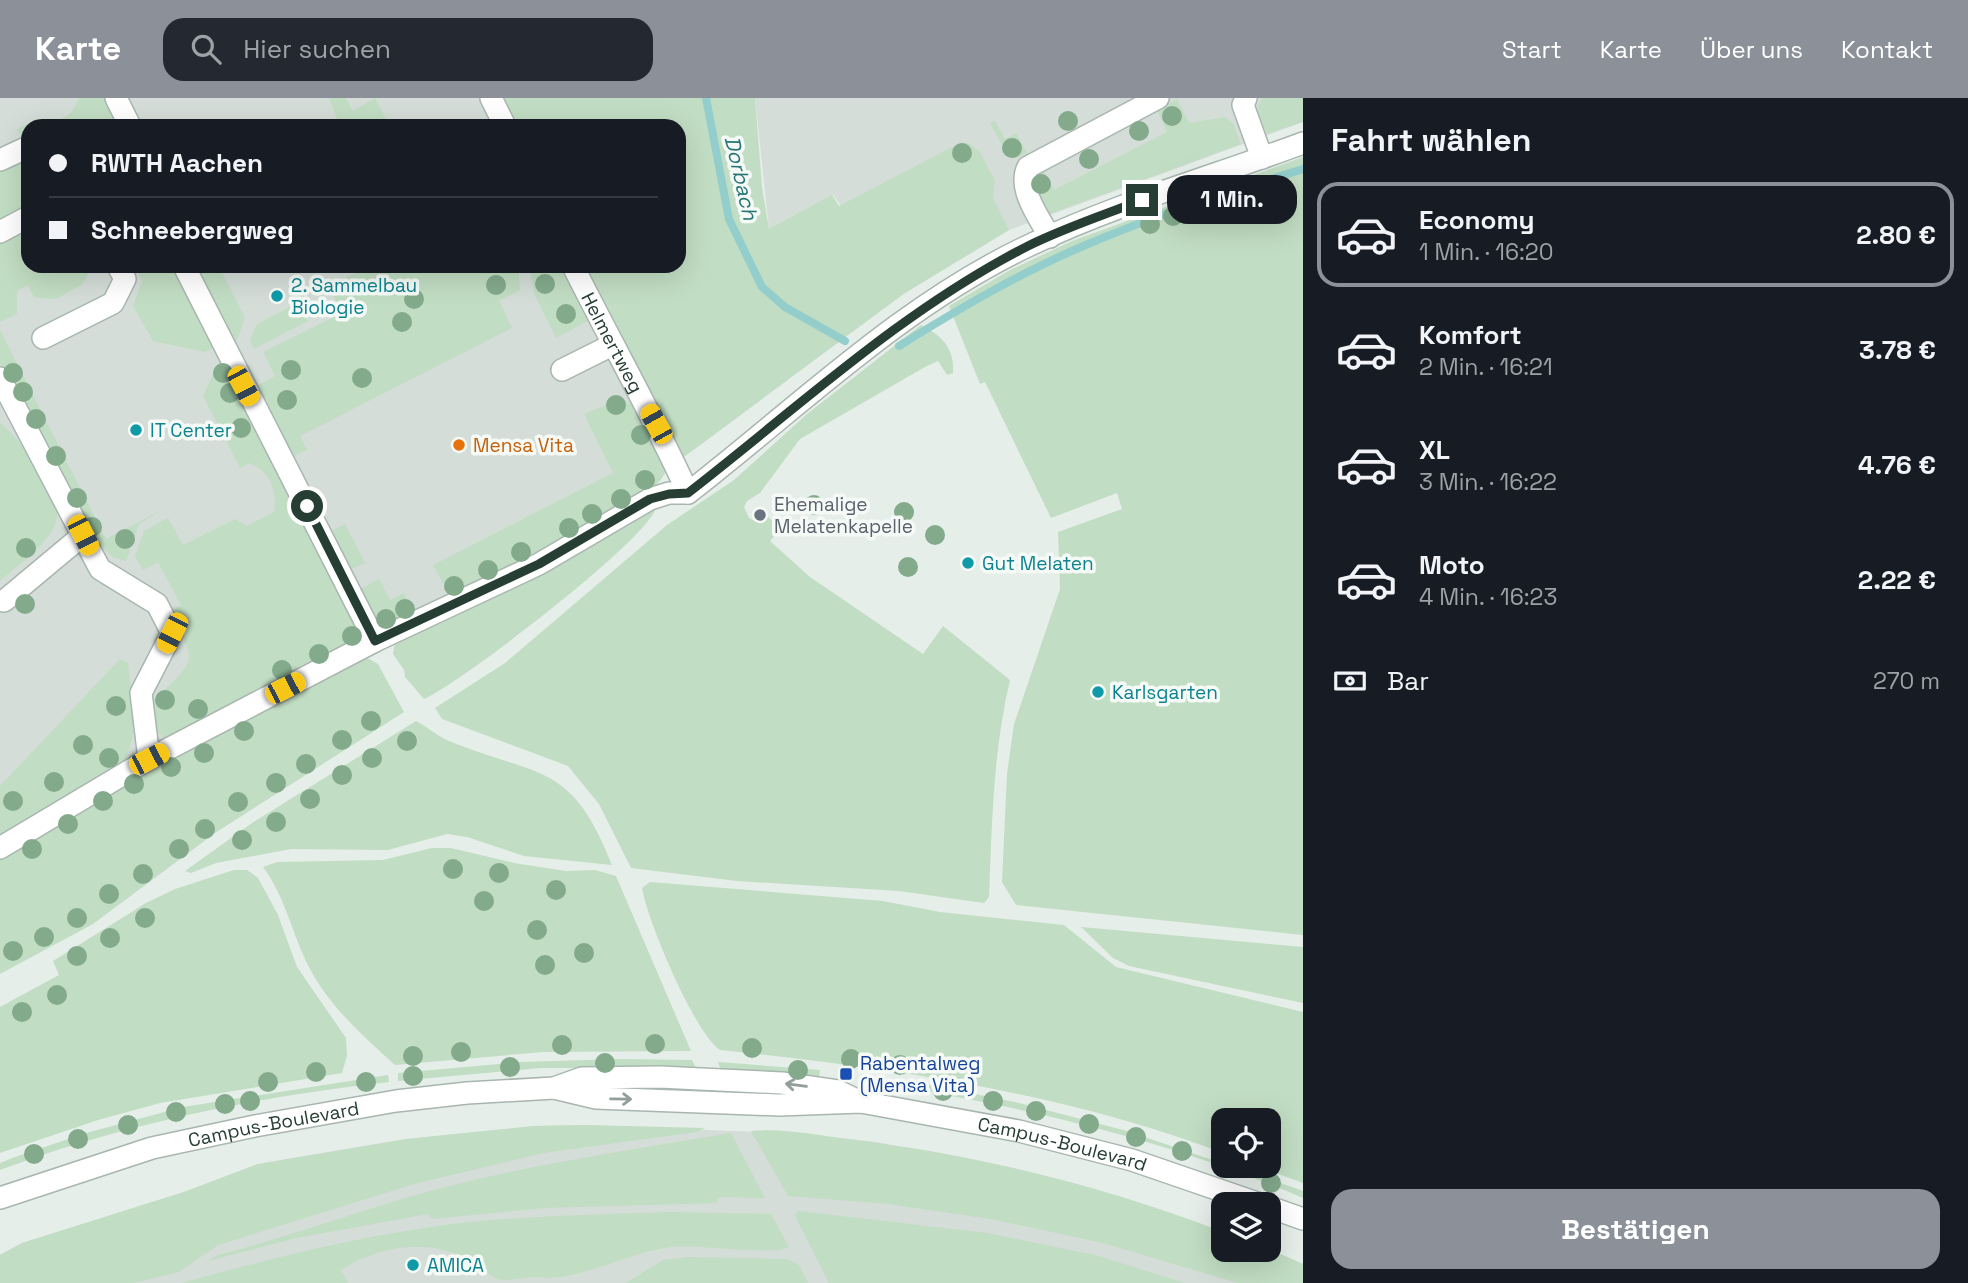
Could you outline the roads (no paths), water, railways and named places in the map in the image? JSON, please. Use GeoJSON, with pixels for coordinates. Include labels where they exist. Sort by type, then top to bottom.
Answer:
{"type":"FeatureCollection","features":[{"type":"Feature","properties":{"kind":"street"},"geometry":{"type":"LineString","coordinates":[[116,98],[126,119]]}},
{"type":"Feature","properties":{"kind":"street"},"geometry":{"type":"LineString","coordinates":[[491,98],[502,119]]}},
{"type":"Feature","properties":{"kind":"street"},"geometry":{"type":"LineString","coordinates":[[1050,237],[1026,188],[1025,173],[1028,167],[1158,98]]}},
{"type":"Feature","properties":{"kind":"street"},"geometry":{"type":"LineString","coordinates":[[1239,100],[1262,158]]}},
{"type":"Feature","properties":{"kind":"street"},"geometry":{"type":"LineString","coordinates":[[0,848],[149,759],[375,641],[539,564],[650,499],[688,493],[835,372],[926,307],[1029,245],[1186,183],[1303,143]]}},
{"type":"Feature","properties":{"kind":"street"},"geometry":{"type":"LineString","coordinates":[[0,160],[21,150]]}},
{"type":"Feature","properties":{"kind":"street"},"geometry":{"type":"LineString","coordinates":[[0,232],[21,221]]}},
{"type":"Feature","properties":{"kind":"street"},"geometry":{"type":"LineString","coordinates":[[43,338],[113,303],[125,279],[122,273]]}},
{"type":"Feature","properties":{"kind":"street"},"geometry":{"type":"LineString","coordinates":[[188,273],[375,641]]}},
{"type":"Feature","properties":{"kind":"street","name":"Helmertweg"},"geometry":{"type":"LineString","coordinates":[[576,273],[612,345],[656,424],[688,493]]}},
{"type":"Feature","properties":{"kind":"street"},"geometry":{"type":"LineString","coordinates":[[562,370],[612,345]]}},
{"type":"Feature","properties":{"kind":"street"},"geometry":{"type":"LineString","coordinates":[[2,387],[100,569],[157,604],[172,633],[141,693],[149,759]]}},
{"type":"Feature","properties":{"kind":"street"},"geometry":{"type":"LineString","coordinates":[[4,601],[83,535]]}},
{"type":"Feature","properties":{"kind":"street","name":"Campus-Boulevard"},"geometry":{"type":"LineString","coordinates":[[0,1198],[152,1147],[396,1101],[554,1088],[582,1078],[714,1079],[782,1083],[838,1091],[861,1102],[1019,1131],[1132,1160],[1224,1192]]}},
{"type":"Feature","properties":{"kind":"street","name":"Campus-Boulevard"},"geometry":{"type":"LineString","coordinates":[[1281,1212],[1303,1219]]}},
{"type":"Feature","properties":{"kind":"street","name":"Campus-Boulevard"},"geometry":{"type":"LineString","coordinates":[[1281,1214],[1303,1225]]}},
{"type":"Feature","properties":{"kind":"waterway","name":"Dorbach"},"geometry":{"type":"LineString","coordinates":[[706,98],[729,219],[762,287],[785,307],[845,341]]}},
{"type":"Feature","properties":{"kind":"waterway","name":"Dorbach"},"geometry":{"type":"LineString","coordinates":[[899,346],[988,293],[1081,247],[1191,205],[1303,169]]}},
{"type":"Feature","properties":{"kind":"place","name":"2. Sammelbau Biologie"},"geometry":{"type":"Point","coordinates":[277,296]}},
{"type":"Feature","properties":{"kind":"place","name":"IT Center"},"geometry":{"type":"Point","coordinates":[136,430]}},
{"type":"Feature","properties":{"kind":"place","name":"Mensa Vita"},"geometry":{"type":"Point","coordinates":[459,445]}},
{"type":"Feature","properties":{"kind":"place","name":"Ehemalige Melatenkapelle"},"geometry":{"type":"Point","coordinates":[760,515]}},
{"type":"Feature","properties":{"kind":"place","name":"Gut Melaten"},"geometry":{"type":"Point","coordinates":[968,563]}},
{"type":"Feature","properties":{"kind":"place","name":"Karlsgarten"},"geometry":{"type":"Point","coordinates":[1098,692]}},
{"type":"Feature","properties":{"kind":"place","name":"Rabentalweg (Mensa Vita)"},"geometry":{"type":"Point","coordinates":[846,1074]}},
{"type":"Feature","properties":{"kind":"place","name":"AMICA"},"geometry":{"type":"Point","coordinates":[413,1265]}}]}
